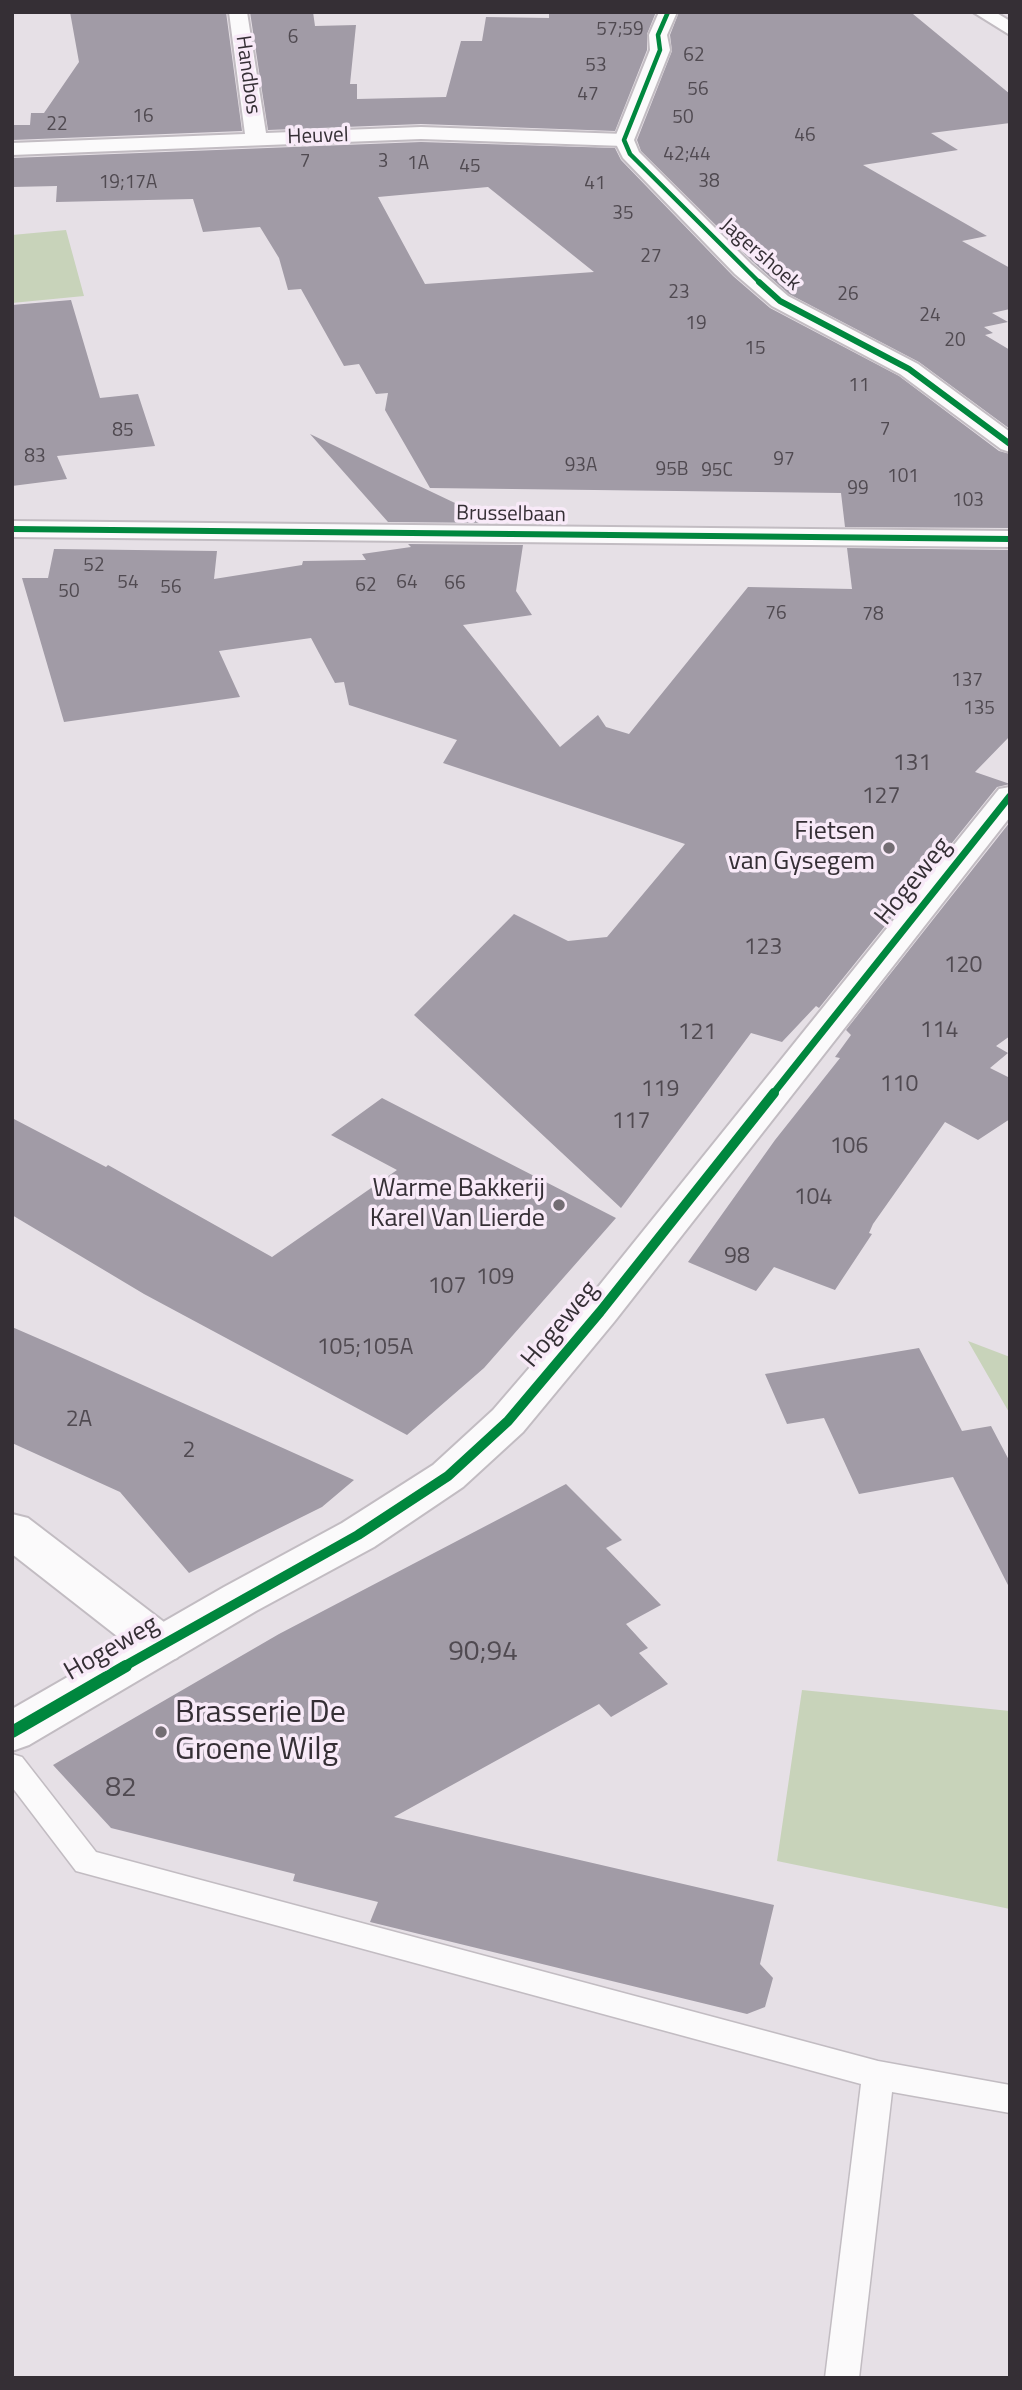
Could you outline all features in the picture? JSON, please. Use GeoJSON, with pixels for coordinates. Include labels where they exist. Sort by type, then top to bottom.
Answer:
{"type":"FeatureCollection","features":[{"type":"Feature","properties":{"kind":"street","name":"Handbos"},"geometry":{"type":"LineString","coordinates":[[238,12],[256,138]]}},
{"type":"Feature","properties":{"kind":"street"},"geometry":{"type":"LineString","coordinates":[[624,140],[660,50],[658,35],[668,12]]}},
{"type":"Feature","properties":{"kind":"street"},"geometry":{"type":"LineString","coordinates":[[982,12],[1010,29]]}},
{"type":"Feature","properties":{"kind":"street","name":"Heuvel"},"geometry":{"type":"LineString","coordinates":[[12,149],[256,138],[492,134],[624,140]]}},
{"type":"Feature","properties":{"kind":"street","name":"Jagershoek"},"geometry":{"type":"LineString","coordinates":[[624,140],[630,154],[743,269],[780,301],[909,369],[1010,444]]}},
{"type":"Feature","properties":{"kind":"street","name":"Brusselbaan"},"geometry":{"type":"LineString","coordinates":[[12,529],[1010,539]]}},
{"type":"Feature","properties":{"kind":"street","name":"Hogeweg"},"geometry":{"type":"LineString","coordinates":[[12,1732],[358,1535],[448,1476],[508,1421],[600,1311],[1010,796]]}},
{"type":"Feature","properties":{"kind":"street"},"geometry":{"type":"LineString","coordinates":[[12,1530],[161,1645]]}},
{"type":"Feature","properties":{"kind":"lane"},"geometry":{"type":"LineString","coordinates":[[12,1765],[86,1862],[878,2075],[1010,2099]]}},
{"type":"Feature","properties":{"kind":"lane"},"geometry":{"type":"LineString","coordinates":[[842,2378],[878,2075]]}},
{"type":"Feature","properties":{"kind":"green space"},"geometry":{"type":"Polygon","coordinates":[[[66,230],[84,296],[12,303],[12,235],[66,230]]]}},
{"type":"Feature","properties":{"kind":"green space"},"geometry":{"type":"Polygon","coordinates":[[[968,1341],[1010,1357],[1010,1414],[968,1341]]]}},
{"type":"Feature","properties":{"kind":"green space"},"geometry":{"type":"Polygon","coordinates":[[[802,1690],[1010,1711],[1010,1909],[777,1861],[802,1690]]]}},
{"type":"Feature","properties":{"kind":"building"},"geometry":{"type":"Polygon","coordinates":[[[70,12],[226,12],[242,131],[12,140],[12,125],[30,125],[31,113],[44,113],[79,62],[70,12]]]}},
{"type":"Feature","properties":{"kind":"building"},"geometry":{"type":"Polygon","coordinates":[[[250,12],[313,12],[315,26],[356,25],[350,84],[357,84],[357,99],[446,97],[461,41],[482,41],[486,17],[549,18],[549,12],[656,12],[647,34],[647,50],[615,131],[421,124],[268,130],[250,12]]]}},
{"type":"Feature","properties":{"kind":"building"},"geometry":{"type":"Polygon","coordinates":[[[679,12],[913,14],[1010,94],[1010,123],[931,133],[958,150],[863,165],[987,236],[962,241],[1010,268],[1010,309],[992,313],[1008,322],[984,327],[993,333],[985,335],[1010,350],[1010,429],[919,362],[789,294],[641,151],[637,140],[672,51],[670,35],[679,12]]]}},
{"type":"Feature","properties":{"kind":"building"},"geometry":{"type":"Polygon","coordinates":[[[421,142],[615,148],[621,160],[733,276],[770,308],[899,376],[999,451],[1010,454],[1010,528],[845,527],[841,493],[430,488],[385,410],[388,393],[376,394],[359,364],[344,366],[301,289],[288,290],[279,258],[260,227],[203,232],[193,199],[56,202],[57,186],[12,187],[12,158],[421,142]],[[488,187],[378,197],[425,284],[594,272],[488,187]]]}},
{"type":"Feature","properties":{"kind":"building"},"geometry":{"type":"Polygon","coordinates":[[[71,300],[100,398],[138,394],[155,446],[57,456],[67,479],[12,486],[12,305],[71,300]]]}},
{"type":"Feature","properties":{"kind":"building"},"geometry":{"type":"Polygon","coordinates":[[[310,434],[497,523],[388,522],[310,434]]]}},
{"type":"Feature","properties":{"kind":"building"},"geometry":{"type":"Polygon","coordinates":[[[408,544],[523,545],[516,591],[532,615],[463,625],[560,747],[598,715],[606,727],[629,734],[748,587],[852,589],[847,548],[1010,550],[1010,736],[975,772],[1010,784],[997,787],[819,1008],[816,1006],[782,1042],[751,1033],[621,1208],[414,1015],[514,914],[568,941],[607,937],[685,844],[443,763],[457,740],[349,705],[344,682],[335,683],[311,638],[219,651],[240,697],[64,722],[22,578],[48,578],[54,549],[217,551],[214,579],[302,565],[303,561],[366,560],[362,554],[411,547],[408,544]]]}},
{"type":"Feature","properties":{"kind":"building"},"geometry":{"type":"Polygon","coordinates":[[[1010,822],[1010,1036],[996,1046],[1008,1053],[990,1068],[1010,1078],[1010,1119],[978,1140],[945,1122],[873,1224],[869,1233],[872,1234],[835,1290],[774,1267],[756,1291],[688,1262],[775,1140],[840,1058],[835,1057],[851,1035],[846,1030],[1010,822]]]}},
{"type":"Feature","properties":{"kind":"building"},"geometry":{"type":"Polygon","coordinates":[[[382,1098],[616,1218],[484,1368],[407,1435],[144,1294],[12,1215],[12,1118],[106,1167],[108,1165],[272,1257],[397,1170],[331,1135],[382,1098]]]}},
{"type":"Feature","properties":{"kind":"building"},"geometry":{"type":"Polygon","coordinates":[[[12,1327],[354,1480],[322,1507],[189,1573],[120,1492],[12,1443],[12,1327]]]}},
{"type":"Feature","properties":{"kind":"building"},"geometry":{"type":"Polygon","coordinates":[[[919,1348],[962,1431],[991,1426],[1010,1462],[1010,1589],[953,1477],[859,1494],[824,1418],[787,1424],[765,1374],[919,1348]]]}},
{"type":"Feature","properties":{"kind":"building"},"geometry":{"type":"Polygon","coordinates":[[[566,1484],[622,1540],[606,1548],[661,1605],[626,1624],[648,1648],[639,1653],[668,1684],[611,1717],[599,1704],[394,1817],[774,1905],[760,1964],[773,1978],[765,2007],[747,2014],[370,1922],[378,1902],[293,1881],[295,1874],[111,1828],[53,1765],[279,1634],[566,1484]]]}},
{"type":"Feature","properties":{"kind":"cycle path"},"geometry":{"type":"LineString","coordinates":[[668,12],[658,35],[660,50],[624,140],[630,154],[743,269],[780,301],[909,369],[1010,444]]}},
{"type":"Feature","properties":{"kind":"cycle path"},"geometry":{"type":"LineString","coordinates":[[12,529],[1010,539]]}},
{"type":"Feature","properties":{"kind":"cycle path"},"geometry":{"type":"LineString","coordinates":[[12,1732],[240,1599],[358,1535],[448,1476],[508,1421],[600,1312],[1010,796]]}},
{"type":"Feature","properties":{"kind":"place","name":"Fietsen van Gysegem"},"geometry":{"type":"Point","coordinates":[889,848]}},
{"type":"Feature","properties":{"kind":"place","name":"Warme Bakkerij Karel Van Lierde"},"geometry":{"type":"Point","coordinates":[559,1205]}},
{"type":"Feature","properties":{"kind":"place","name":"Brasserie De Groene Wilg"},"geometry":{"type":"Point","coordinates":[161,1732]}}]}
